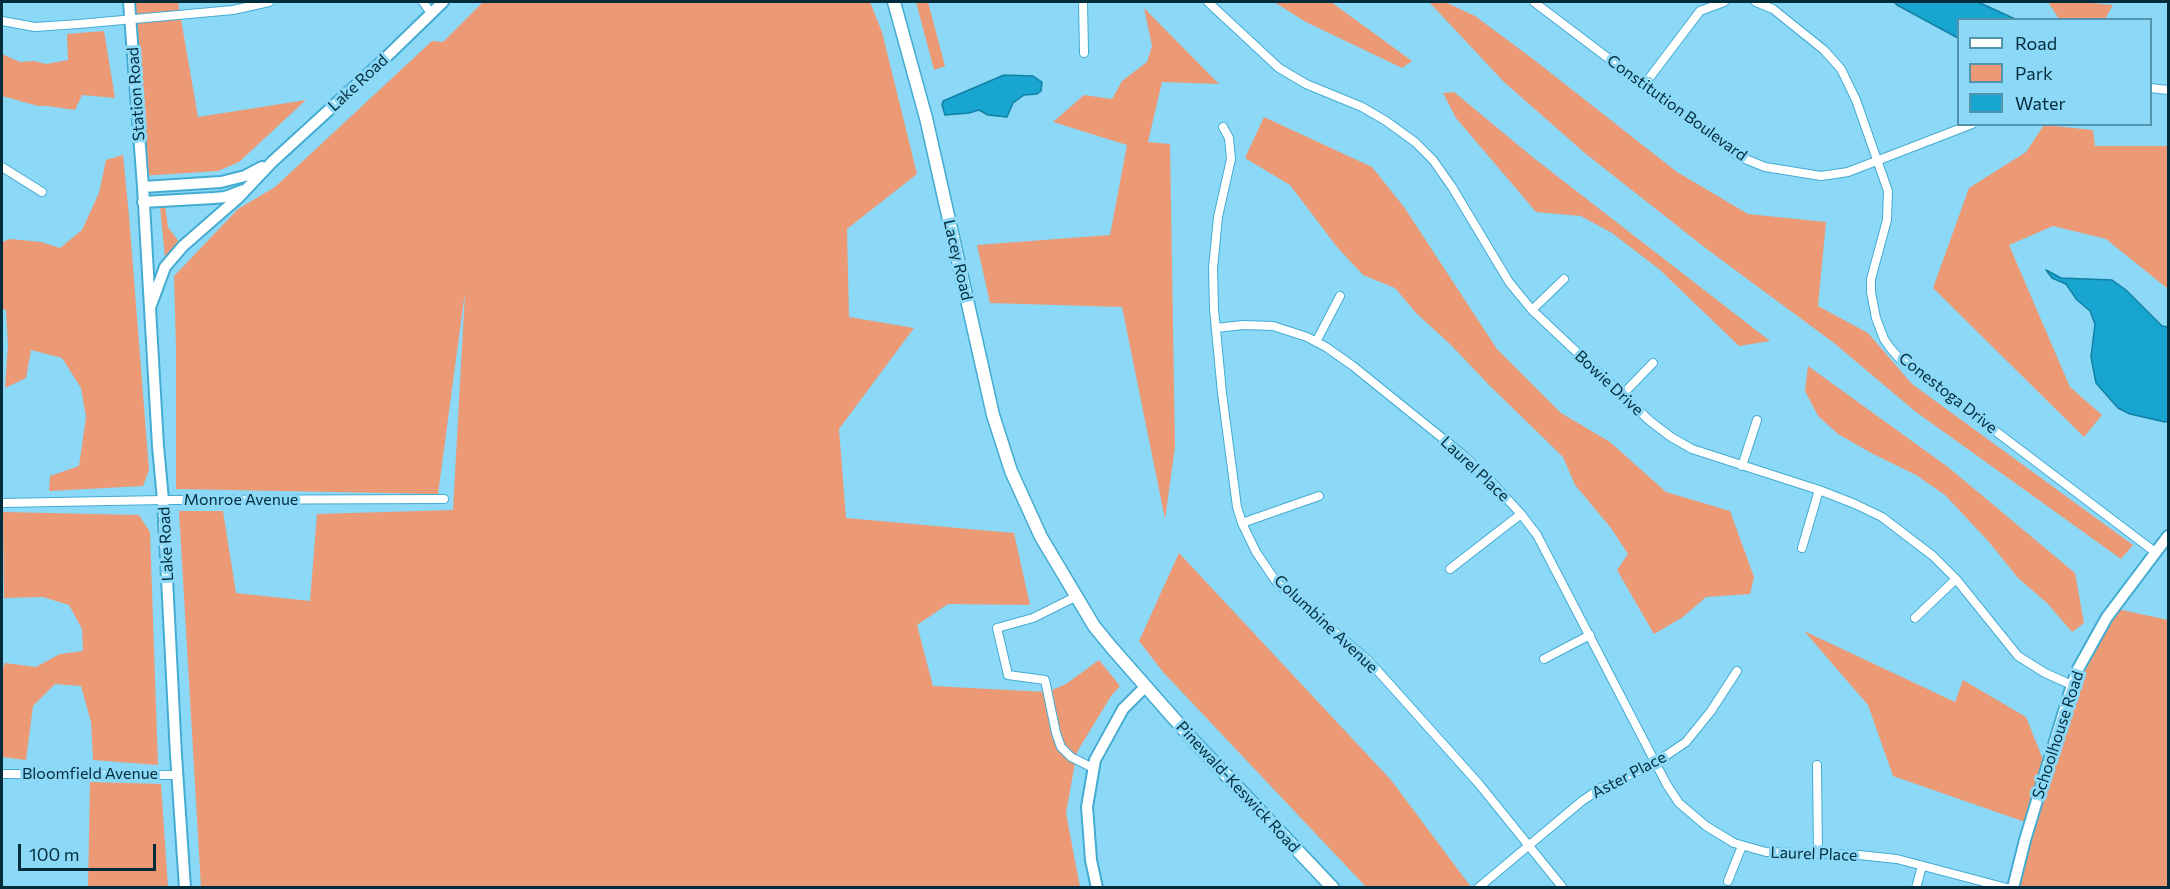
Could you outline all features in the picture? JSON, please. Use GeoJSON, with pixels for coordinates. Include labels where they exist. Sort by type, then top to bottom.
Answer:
{"type":"FeatureCollection","features":[{"type":"Feature","properties":{"kind":"main road","name":"Lacey Road"},"geometry":{"type":"LineString","coordinates":[[894,2],[926,118],[993,415],[1011,471],[1030,516],[1075,597]]}},
{"type":"Feature","properties":{"kind":"main road","name":"Pinewald-Keswick Road"},"geometry":{"type":"LineString","coordinates":[[1075,597],[1094,626],[1145,687],[1333,888]]}},
{"type":"Feature","properties":{"kind":"street","name":"Station Road"},"geometry":{"type":"LineString","coordinates":[[129,2],[143,188]]}},
{"type":"Feature","properties":{"kind":"street"},"geometry":{"type":"LineString","coordinates":[[2,21],[34,27],[233,10],[269,2]]}},
{"type":"Feature","properties":{"kind":"street"},"geometry":{"type":"LineString","coordinates":[[423,2],[431,13]]}},
{"type":"Feature","properties":{"kind":"street","name":"Lake Road"},"geometry":{"type":"LineString","coordinates":[[143,202],[225,197],[245,189],[443,2]]}},
{"type":"Feature","properties":{"kind":"street"},"geometry":{"type":"LineString","coordinates":[[1083,2],[1084,52]]}},
{"type":"Feature","properties":{"kind":"street","name":"Bowie Drive"},"geometry":{"type":"LineString","coordinates":[[1208,2],[1279,68],[1306,84],[1362,107],[1415,142],[1433,160],[1452,187],[1509,282],[1532,310],[1622,395],[1671,437],[1692,449],[1820,490],[1882,517],[1933,556],[1956,579],[2019,656],[2045,673],[2072,685]]}},
{"type":"Feature","properties":{"kind":"street"},"geometry":{"type":"LineString","coordinates":[[1644,85],[1696,16],[1710,6],[1724,2]]}},
{"type":"Feature","properties":{"kind":"street","name":"Conestoga Drive"},"geometry":{"type":"LineString","coordinates":[[1756,2],[1773,9],[1824,50],[1850,84],[1888,191],[1887,220],[1871,279],[1870,292],[1876,318],[1884,339],[1891,349],[1899,358],[2155,552]]}},
{"type":"Feature","properties":{"kind":"street","name":"Constitution Boulevard"},"geometry":{"type":"LineString","coordinates":[[1538,3],[1738,156],[1765,167],[1821,176],[1848,172],[1879,162],[1967,126]]}},
{"type":"Feature","properties":{"kind":"street"},"geometry":{"type":"LineString","coordinates":[[2152,88],[2169,90]]}},
{"type":"Feature","properties":{"kind":"street","name":"Columbine Avenue"},"geometry":{"type":"LineString","coordinates":[[1223,127],[1231,146],[1231,159],[1218,217],[1213,268],[1222,393],[1237,507],[1242,523],[1256,552],[1277,583],[1368,660],[1440,740],[1563,888]]}},
{"type":"Feature","properties":{"kind":"street","name":"Lake Road"},"geometry":{"type":"LineString","coordinates":[[185,888],[143,188],[231,180],[245,176],[272,162]]}},
{"type":"Feature","properties":{"kind":"street"},"geometry":{"type":"LineString","coordinates":[[2,167],[42,192]]}},
{"type":"Feature","properties":{"kind":"street"},"geometry":{"type":"LineString","coordinates":[[149,310],[165,267],[172,257],[245,189]]}},
{"type":"Feature","properties":{"kind":"street"},"geometry":{"type":"LineString","coordinates":[[1532,310],[1564,279]]}},
{"type":"Feature","properties":{"kind":"street"},"geometry":{"type":"LineString","coordinates":[[1316,342],[1340,296]]}},
{"type":"Feature","properties":{"kind":"street","name":"Laurel Place"},"geometry":{"type":"LineString","coordinates":[[1216,328],[1243,325],[1273,327],[1316,342],[1353,366],[1462,454],[1488,478],[1537,535],[1654,763],[1679,803],[1706,826],[1742,846],[1766,852],[1859,855],[1897,859],[2007,888]]}},
{"type":"Feature","properties":{"kind":"street"},"geometry":{"type":"LineString","coordinates":[[1622,395],[1653,363]]}},
{"type":"Feature","properties":{"kind":"street"},"geometry":{"type":"LineString","coordinates":[[1742,466],[1757,420]]}},
{"type":"Feature","properties":{"kind":"street"},"geometry":{"type":"LineString","coordinates":[[1802,548],[1820,490]]}},
{"type":"Feature","properties":{"kind":"street"},"geometry":{"type":"LineString","coordinates":[[1242,523],[1318,496]]}},
{"type":"Feature","properties":{"kind":"street","name":"Monroe Avenue"},"geometry":{"type":"LineString","coordinates":[[2,503],[444,499]]}},
{"type":"Feature","properties":{"kind":"street"},"geometry":{"type":"LineString","coordinates":[[1450,569],[1521,514]]}},
{"type":"Feature","properties":{"kind":"street","name":"Schoolhouse Road"},"geometry":{"type":"LineString","coordinates":[[2013,888],[2025,840],[2072,685],[2107,617],[2169,536]]}},
{"type":"Feature","properties":{"kind":"street"},"geometry":{"type":"LineString","coordinates":[[1915,618],[1956,579]]}},
{"type":"Feature","properties":{"kind":"street"},"geometry":{"type":"LineString","coordinates":[[1075,597],[1033,618],[997,628],[1008,675],[1045,680],[1061,747],[1071,757],[1093,768]]}},
{"type":"Feature","properties":{"kind":"street"},"geometry":{"type":"LineString","coordinates":[[1544,659],[1590,635]]}},
{"type":"Feature","properties":{"kind":"street","name":"Aster Place"},"geometry":{"type":"LineString","coordinates":[[1478,888],[1581,801],[1601,788],[1654,763],[1686,742],[1711,711],[1737,671]]}},
{"type":"Feature","properties":{"kind":"street"},"geometry":{"type":"LineString","coordinates":[[1097,888],[1091,860],[1087,807],[1093,768],[1095,760],[1123,709],[1145,687]]}},
{"type":"Feature","properties":{"kind":"street"},"geometry":{"type":"LineString","coordinates":[[1818,765],[1818,855]]}},
{"type":"Feature","properties":{"kind":"street","name":"Bloomfield Avenue"},"geometry":{"type":"LineString","coordinates":[[2,774],[178,775]]}},
{"type":"Feature","properties":{"kind":"street"},"geometry":{"type":"LineString","coordinates":[[1728,881],[1742,846]]}},
{"type":"Feature","properties":{"kind":"street"},"geometry":{"type":"LineString","coordinates":[[1916,888],[1922,866]]}},
{"type":"Feature","properties":{"kind":"green space"},"geometry":{"type":"Polygon","coordinates":[[[128,2],[178,2],[198,117],[306,100],[239,162],[218,171],[141,176],[128,2]]]}},
{"type":"Feature","properties":{"kind":"green space"},"geometry":{"type":"Polygon","coordinates":[[[483,2],[870,2],[882,32],[917,174],[847,229],[849,317],[914,328],[839,429],[846,518],[1014,533],[1030,605],[948,604],[917,625],[933,686],[1047,692],[1066,684],[1099,660],[1120,686],[1111,696],[1077,752],[1066,813],[1080,887],[201,887],[179,511],[223,511],[236,593],[310,601],[317,514],[453,510],[465,292],[438,494],[176,489],[174,276],[238,209],[275,187],[432,41],[443,42],[483,2]]]}},
{"type":"Feature","properties":{"kind":"green space"},"geometry":{"type":"Polygon","coordinates":[[[916,2],[928,2],[945,66],[934,70],[916,2]]]}},
{"type":"Feature","properties":{"kind":"green space"},"geometry":{"type":"Polygon","coordinates":[[[1274,2],[1331,2],[1412,61],[1402,68],[1306,22],[1274,2]]]}},
{"type":"Feature","properties":{"kind":"green space"},"geometry":{"type":"Polygon","coordinates":[[[1429,2],[1445,2],[1475,16],[1677,172],[1748,214],[1826,222],[1818,306],[1868,333],[1912,384],[2133,545],[2121,559],[1916,412],[1834,343],[1708,250],[1586,154],[1504,82],[1429,2]]]}},
{"type":"Feature","properties":{"kind":"green space"},"geometry":{"type":"Polygon","coordinates":[[[2048,2],[2113,5],[2106,18],[2058,18],[2048,2]]]}},
{"type":"Feature","properties":{"kind":"green space"},"geometry":{"type":"Polygon","coordinates":[[[1144,8],[1219,84],[1162,82],[1148,142],[1170,144],[1175,447],[1165,519],[1122,307],[990,303],[977,245],[1110,235],[1127,145],[1053,122],[1084,95],[1112,99],[1122,81],[1147,62],[1152,46],[1144,8]]]}},
{"type":"Feature","properties":{"kind":"green space"},"geometry":{"type":"Polygon","coordinates":[[[104,31],[115,98],[82,95],[75,110],[38,106],[2,96],[2,54],[20,62],[34,61],[46,64],[68,60],[67,34],[104,31]]]}},
{"type":"Feature","properties":{"kind":"green space"},"geometry":{"type":"Polygon","coordinates":[[[1454,92],[1535,159],[1770,341],[1739,346],[1659,269],[1612,233],[1581,216],[1536,212],[1456,118],[1443,93],[1454,92]]]}},
{"type":"Feature","properties":{"kind":"green space"},"geometry":{"type":"Polygon","coordinates":[[[1264,117],[1372,167],[1404,207],[1497,349],[1561,413],[1610,442],[1666,492],[1730,511],[1754,577],[1750,594],[1706,597],[1683,617],[1654,634],[1617,570],[1628,554],[1611,528],[1575,485],[1563,457],[1416,313],[1395,288],[1363,275],[1337,247],[1290,185],[1245,158],[1264,117]]]}},
{"type":"Feature","properties":{"kind":"green space"},"geometry":{"type":"Polygon","coordinates":[[[2043,126],[2093,130],[2095,146],[2168,146],[2168,289],[2106,239],[2053,226],[2009,245],[2070,387],[2102,415],[2084,437],[1933,288],[1969,188],[2026,152],[2043,126]]]}},
{"type":"Feature","properties":{"kind":"green space"},"geometry":{"type":"Polygon","coordinates":[[[123,155],[149,470],[143,486],[49,491],[50,476],[79,466],[86,417],[81,388],[62,358],[31,350],[26,378],[5,388],[8,345],[6,310],[2,308],[2,242],[10,239],[41,242],[60,248],[82,230],[99,193],[106,160],[123,155]]]}},
{"type":"Feature","properties":{"kind":"green space"},"geometry":{"type":"Polygon","coordinates":[[[160,206],[165,206],[168,227],[179,242],[165,257],[160,206]]]}},
{"type":"Feature","properties":{"kind":"green space"},"geometry":{"type":"Polygon","coordinates":[[[1808,366],[1948,467],[2075,573],[2084,623],[2072,632],[2047,603],[2018,578],[1989,542],[1945,495],[1916,475],[1838,434],[1818,416],[1805,391],[1808,366]]]}},
{"type":"Feature","properties":{"kind":"green space"},"geometry":{"type":"Polygon","coordinates":[[[3,512],[139,515],[150,532],[158,765],[93,760],[91,722],[81,686],[55,684],[33,706],[26,760],[2,757],[2,670],[5,663],[36,667],[60,654],[83,651],[82,629],[69,605],[43,597],[4,598],[3,512]]]}},
{"type":"Feature","properties":{"kind":"green space"},"geometry":{"type":"Polygon","coordinates":[[[1179,553],[1391,780],[1471,887],[1366,887],[1163,672],[1139,641],[1179,553]]]}},
{"type":"Feature","properties":{"kind":"green space"},"geometry":{"type":"Polygon","coordinates":[[[2113,608],[2168,620],[2168,887],[2014,887],[2028,823],[1893,776],[1868,705],[1804,631],[1955,702],[1963,680],[2026,717],[2044,762],[2113,608]]]}},
{"type":"Feature","properties":{"kind":"green space"},"geometry":{"type":"Polygon","coordinates":[[[90,782],[161,784],[168,887],[88,887],[90,782]]]}},
{"type":"Feature","properties":{"kind":"water"},"geometry":{"type":"Polygon","coordinates":[[[1894,2],[1978,2],[2013,18],[1957,18],[1957,37],[1894,2]]]}},
{"type":"Feature","properties":{"kind":"water"},"geometry":{"type":"Polygon","coordinates":[[[1004,75],[1033,76],[1042,82],[1041,91],[1037,94],[1024,95],[1013,103],[1007,117],[988,115],[979,110],[945,115],[943,101],[1004,75]]]}},
{"type":"Feature","properties":{"kind":"water"},"geometry":{"type":"Polygon","coordinates":[[[2046,270],[2061,278],[2112,280],[2126,290],[2162,326],[2168,327],[2168,421],[2130,414],[2118,408],[2096,383],[2091,357],[2095,324],[2090,311],[2077,300],[2066,284],[2052,278],[2046,270]]]}}]}
